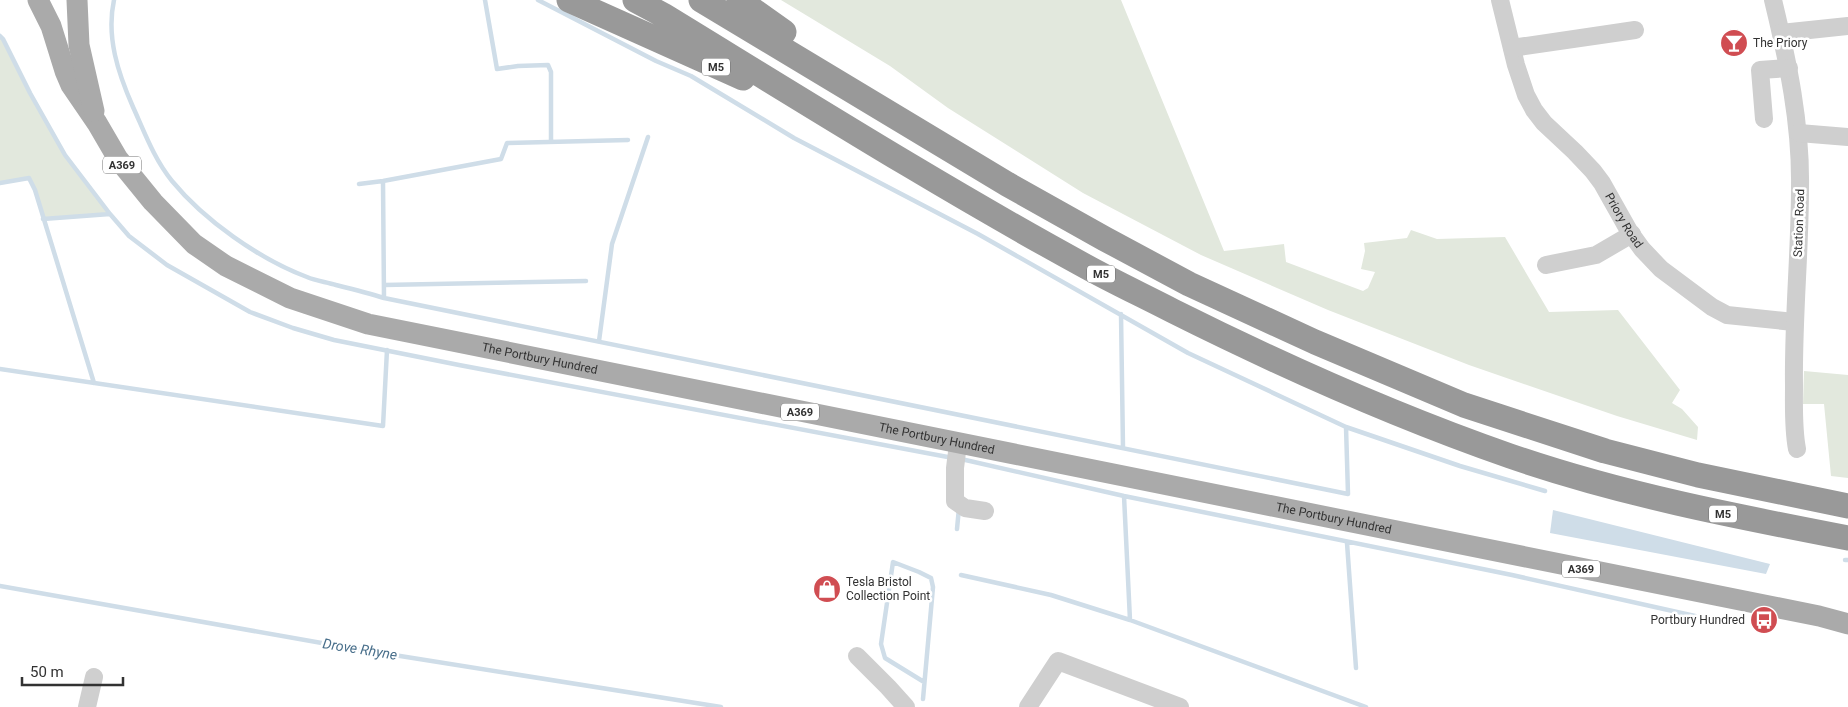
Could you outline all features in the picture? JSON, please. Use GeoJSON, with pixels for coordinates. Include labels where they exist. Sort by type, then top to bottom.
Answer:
{"type":"FeatureCollection","features":[{"type":"Feature","properties":{"kind":"highway","name":"M5"},"geometry":{"type":"LineString","coordinates":[[570,0],[718,68],[807,103]]}},
{"type":"Feature","properties":{"kind":"highway","name":"M5"},"geometry":{"type":"LineString","coordinates":[[635,0],[1087,267],[1295,370],[1380,407],[1511,456],[1588,481],[1693,508],[1848,538]]}},
{"type":"Feature","properties":{"kind":"highway"},"geometry":{"type":"LineString","coordinates":[[701,0],[1007,184],[1105,239],[1189,284],[1315,342],[1464,405],[1605,451],[1679,470],[1848,506]]}},
{"type":"Feature","properties":{"kind":"highway"},"geometry":{"type":"LineString","coordinates":[[739,0],[926,134]]}},
{"type":"Feature","properties":{"kind":"main road","name":"The Portbury Hundred"},"geometry":{"type":"LineString","coordinates":[[38,0],[51,26],[65,71],[72,85],[133,180],[194,244],[226,266],[290,298],[368,324],[1819,616],[1848,624]]}},
{"type":"Feature","properties":{"kind":"main road","name":"The Portbury Hundred"},"geometry":{"type":"LineString","coordinates":[[77,0],[79,45],[97,124]]}},
{"type":"Feature","properties":{"kind":"street","name":"Priory Road"},"geometry":{"type":"LineString","coordinates":[[1500,0],[1526,95],[1534,110],[1544,123],[1593,171],[1642,249],[1661,269],[1712,308],[1727,315],[1794,322]]}},
{"type":"Feature","properties":{"kind":"street","name":"Station Road"},"geometry":{"type":"LineString","coordinates":[[1773,0],[1789,68],[1796,124],[1800,187],[1794,322],[1794,408],[1797,449]]}},
{"type":"Feature","properties":{"kind":"street"},"geometry":{"type":"LineString","coordinates":[[1781,33],[1848,26]]}},
{"type":"Feature","properties":{"kind":"street"},"geometry":{"type":"LineString","coordinates":[[1512,48],[1634,30]]}},
{"type":"Feature","properties":{"kind":"street"},"geometry":{"type":"LineString","coordinates":[[1764,119],[1760,70],[1789,68]]}},
{"type":"Feature","properties":{"kind":"street"},"geometry":{"type":"LineString","coordinates":[[1796,124],[1848,137]]}},
{"type":"Feature","properties":{"kind":"street"},"geometry":{"type":"LineString","coordinates":[[1546,265],[1596,255],[1632,234]]}},
{"type":"Feature","properties":{"kind":"street"},"geometry":{"type":"LineString","coordinates":[[958,444],[955,468],[955,501],[966,508],[985,511]]}},
{"type":"Feature","properties":{"kind":"street"},"geometry":{"type":"LineString","coordinates":[[857,656],[906,707]]}},
{"type":"Feature","properties":{"kind":"street"},"geometry":{"type":"LineString","coordinates":[[1028,707],[1058,661],[1180,707]]}},
{"type":"Feature","properties":{"kind":"street"},"geometry":{"type":"LineString","coordinates":[[87,707],[94,678]]}},
{"type":"Feature","properties":{"kind":"shaded area"},"geometry":{"type":"Polygon","coordinates":[[[781,0],[1121,0],[1224,251],[1284,244],[1286,262],[1363,291],[1368,288],[1375,272],[1361,269],[1365,251],[1364,243],[1407,238],[1411,230],[1437,239],[1505,237],[1549,312],[1618,310],[1680,390],[1672,403],[1682,409],[1698,427],[1697,440],[1617,416],[1469,365],[1328,310],[1201,255],[1083,193],[948,108],[890,66],[781,0]]]}},
{"type":"Feature","properties":{"kind":"shaded area"},"geometry":{"type":"Polygon","coordinates":[[[0,36],[65,155],[110,214],[43,219],[35,190],[29,178],[0,183],[0,36]]]}},
{"type":"Feature","properties":{"kind":"shaded area"},"geometry":{"type":"Polygon","coordinates":[[[1804,371],[1848,375],[1848,478],[1831,476],[1824,404],[1803,404],[1804,371]]]}},
{"type":"Feature","properties":{"kind":"shaded area"},"geometry":{"type":"Polygon","coordinates":[[[1553,510],[1770,564],[1766,574],[1550,533],[1553,510]]]}},
{"type":"Feature","properties":{"kind":"waterway"},"geometry":{"type":"LineString","coordinates":[[114,0],[111,28],[118,68],[145,135],[172,181],[200,210],[233,237],[270,260],[310,278],[384,298],[1348,494],[1346,427]]}},
{"type":"Feature","properties":{"kind":"waterway"},"geometry":{"type":"LineString","coordinates":[[485,0],[497,69],[548,65],[551,72],[551,142]]}},
{"type":"Feature","properties":{"kind":"waterway"},"geometry":{"type":"LineString","coordinates":[[538,0],[656,61],[691,76],[794,138],[978,234],[1188,353],[1346,427],[1460,466],[1545,491]]}},
{"type":"Feature","properties":{"kind":"waterway"},"geometry":{"type":"LineString","coordinates":[[0,36],[65,155],[129,236],[167,265],[250,312],[293,328],[334,340],[953,458]]}},
{"type":"Feature","properties":{"kind":"waterway"},"geometry":{"type":"LineString","coordinates":[[599,341],[612,244],[648,137]]}},
{"type":"Feature","properties":{"kind":"waterway"},"geometry":{"type":"LineString","coordinates":[[359,184],[501,159],[507,143],[628,140]]}},
{"type":"Feature","properties":{"kind":"waterway"},"geometry":{"type":"LineString","coordinates":[[0,183],[29,178],[35,190],[94,383]]}},
{"type":"Feature","properties":{"kind":"waterway"},"geometry":{"type":"LineString","coordinates":[[383,181],[384,298]]}},
{"type":"Feature","properties":{"kind":"waterway"},"geometry":{"type":"LineString","coordinates":[[43,219],[110,214]]}},
{"type":"Feature","properties":{"kind":"waterway"},"geometry":{"type":"LineString","coordinates":[[384,285],[586,281]]}},
{"type":"Feature","properties":{"kind":"waterway"},"geometry":{"type":"LineString","coordinates":[[1121,314],[1123,448]]}},
{"type":"Feature","properties":{"kind":"waterway"},"geometry":{"type":"LineString","coordinates":[[0,369],[383,426],[387,350]]}},
{"type":"Feature","properties":{"kind":"waterway"},"geometry":{"type":"LineString","coordinates":[[961,459],[1124,496],[1512,575],[1695,616]]}},
{"type":"Feature","properties":{"kind":"waterway"},"geometry":{"type":"LineString","coordinates":[[1124,496],[1130,620]]}},
{"type":"Feature","properties":{"kind":"waterway"},"geometry":{"type":"LineString","coordinates":[[957,529],[959,508]]}},
{"type":"Feature","properties":{"kind":"waterway"},"geometry":{"type":"LineString","coordinates":[[1347,543],[1356,668]]}},
{"type":"Feature","properties":{"kind":"waterway"},"geometry":{"type":"LineString","coordinates":[[923,699],[933,587],[931,578],[893,562],[881,644],[885,658],[924,682]]}},
{"type":"Feature","properties":{"kind":"waterway"},"geometry":{"type":"LineString","coordinates":[[961,575],[1051,595],[1130,620],[1366,707]]}},
{"type":"Feature","properties":{"kind":"waterway","name":"Drove Rhyne"},"geometry":{"type":"LineString","coordinates":[[0,586],[350,648],[721,707]]}},
{"type":"Feature","properties":{"kind":"place","name":"The Priory"},"geometry":{"type":"Point","coordinates":[1734,43]}},
{"type":"Feature","properties":{"kind":"place","name":"Tesla Bristol Collection Point"},"geometry":{"type":"Point","coordinates":[827,589]}},
{"type":"Feature","properties":{"kind":"place","name":"Portbury Hundred"},"geometry":{"type":"Point","coordinates":[1764,620]}}]}
